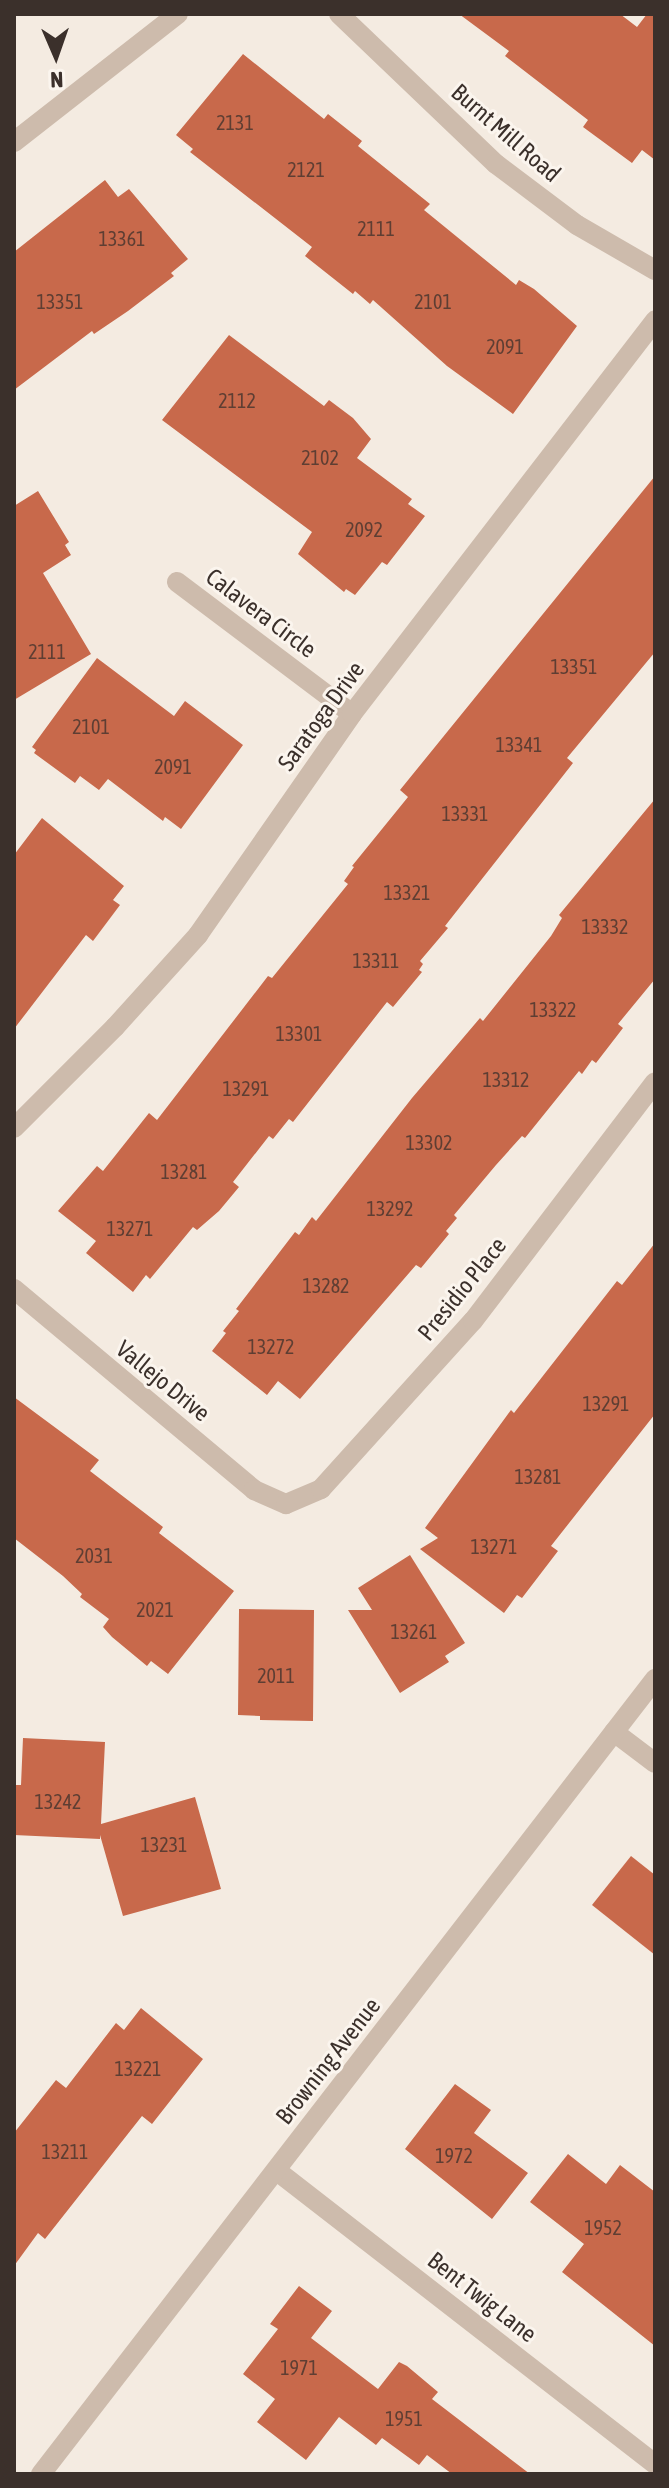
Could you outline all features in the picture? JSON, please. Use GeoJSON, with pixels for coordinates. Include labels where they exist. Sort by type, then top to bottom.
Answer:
{"type":"FeatureCollection","features":[{"type":"Feature","properties":{"kind":"street"},"geometry":{"type":"LineString","coordinates":[[14,142],[178,14]]}},
{"type":"Feature","properties":{"kind":"street","name":"Burnt Mill Road"},"geometry":{"type":"LineString","coordinates":[[339,14],[496,164],[577,225],[655,270]]}},
{"type":"Feature","properties":{"kind":"street","name":"Saratoga Drive"},"geometry":{"type":"LineString","coordinates":[[14,1128],[115,1027],[198,935],[352,714],[655,320]]}},
{"type":"Feature","properties":{"kind":"street","name":"Calavera Circle"},"geometry":{"type":"LineString","coordinates":[[177,582],[352,714]]}},
{"type":"Feature","properties":{"kind":"street","name":"Presidio Place"},"geometry":{"type":"LineString","coordinates":[[286,1504],[321,1489],[473,1321],[655,1082]]}},
{"type":"Feature","properties":{"kind":"street","name":"Vallejo Drive"},"geometry":{"type":"LineString","coordinates":[[14,1289],[254,1490],[286,1504]]}},
{"type":"Feature","properties":{"kind":"street","name":"Browning Avenue"},"geometry":{"type":"LineString","coordinates":[[41,2474],[655,1679]]}},
{"type":"Feature","properties":{"kind":"street"},"geometry":{"type":"LineString","coordinates":[[614,1732],[655,1763]]}},
{"type":"Feature","properties":{"kind":"street","name":"Bent Twig Lane"},"geometry":{"type":"LineString","coordinates":[[277,2171],[655,2464]]}},
{"type":"Feature","properties":{"kind":"building"},"geometry":{"type":"Polygon","coordinates":[[[459,14],[620,14],[637,27],[647,14],[655,14],[655,160],[642,150],[632,163],[583,127],[588,120],[505,56],[509,51],[459,14]]]}},
{"type":"Feature","properties":{"kind":"building"},"geometry":{"type":"Polygon","coordinates":[[[243,54],[324,119],[328,114],[362,141],[358,146],[430,204],[424,210],[516,285],[519,280],[534,289],[577,326],[513,414],[447,366],[373,300],[370,304],[355,291],[353,294],[305,256],[312,247],[190,152],[193,149],[176,135],[243,54]]]}},
{"type":"Feature","properties":{"kind":"building"},"geometry":{"type":"Polygon","coordinates":[[[105,180],[118,197],[129,189],[188,259],[171,273],[174,276],[128,311],[94,334],[92,331],[14,390],[14,252],[105,180]]]}},
{"type":"Feature","properties":{"kind":"building"},"geometry":{"type":"Polygon","coordinates":[[[229,335],[324,406],[329,400],[353,418],[371,439],[357,458],[412,499],[408,504],[425,516],[387,565],[382,562],[355,595],[346,589],[344,592],[298,554],[312,532],[162,420],[229,335]]]}},
{"type":"Feature","properties":{"kind":"building"},"geometry":{"type":"Polygon","coordinates":[[[655,476],[655,652],[567,758],[573,763],[420,961],[423,964],[419,970],[422,972],[393,1007],[387,1002],[293,1122],[289,1119],[273,1139],[269,1136],[233,1182],[239,1187],[219,1211],[197,1230],[193,1227],[150,1279],[146,1275],[133,1292],[86,1253],[96,1241],[58,1211],[97,1166],[103,1171],[149,1113],[157,1120],[268,976],[272,978],[348,884],[344,881],[352,866],[408,797],[400,790],[655,476]]]}},
{"type":"Feature","properties":{"kind":"building"},"geometry":{"type":"Polygon","coordinates":[[[38,491],[69,542],[65,545],[71,555],[43,573],[91,654],[14,700],[14,506],[38,491]]]}},
{"type":"Feature","properties":{"kind":"building"},"geometry":{"type":"Polygon","coordinates":[[[97,658],[174,716],[185,701],[243,745],[181,829],[165,817],[163,821],[108,779],[99,790],[80,776],[75,783],[34,753],[36,750],[32,747],[97,658]]]}},
{"type":"Feature","properties":{"kind":"building"},"geometry":{"type":"Polygon","coordinates":[[[655,799],[655,979],[618,1024],[623,1028],[596,1063],[592,1060],[582,1074],[579,1071],[525,1138],[522,1136],[496,1165],[454,1215],[457,1218],[446,1231],[449,1234],[421,1268],[416,1265],[300,1399],[278,1381],[267,1395],[212,1351],[239,1311],[236,1309],[295,1232],[299,1235],[312,1217],[316,1221],[412,1098],[480,1018],[483,1021],[551,936],[562,918],[559,915],[655,799]]]}},
{"type":"Feature","properties":{"kind":"building"},"geometry":{"type":"Polygon","coordinates":[[[42,818],[124,886],[113,900],[120,905],[93,941],[86,935],[14,1029],[14,855],[42,818]]]}},
{"type":"Feature","properties":{"kind":"building"},"geometry":{"type":"Polygon","coordinates":[[[655,1243],[655,1414],[551,1546],[558,1551],[522,1598],[517,1595],[504,1613],[420,1549],[438,1538],[425,1528],[511,1410],[514,1413],[617,1281],[622,1285],[655,1243]]]}},
{"type":"Feature","properties":{"kind":"building"},"geometry":{"type":"Polygon","coordinates":[[[14,1397],[99,1460],[90,1471],[163,1527],[159,1533],[234,1591],[168,1674],[151,1661],[147,1666],[112,1637],[103,1627],[109,1619],[80,1597],[82,1594],[63,1576],[14,1538],[14,1397]]]}},
{"type":"Feature","properties":{"kind":"building"},"geometry":{"type":"Polygon","coordinates":[[[410,1555],[465,1643],[445,1656],[449,1662],[400,1693],[348,1610],[372,1610],[358,1588],[410,1555]]]}},
{"type":"Feature","properties":{"kind":"building"},"geometry":{"type":"Polygon","coordinates":[[[239,1609],[314,1610],[313,1721],[260,1720],[260,1716],[238,1715],[239,1609]]]}},
{"type":"Feature","properties":{"kind":"building"},"geometry":{"type":"Polygon","coordinates":[[[23,1738],[105,1742],[101,1824],[195,1797],[221,1889],[123,1916],[100,1835],[100,1839],[14,1835],[14,1785],[21,1785],[23,1738]]]}},
{"type":"Feature","properties":{"kind":"building"},"geometry":{"type":"Polygon","coordinates":[[[631,1856],[655,1875],[655,1955],[592,1905],[631,1856]]]}},
{"type":"Feature","properties":{"kind":"building"},"geometry":{"type":"Polygon","coordinates":[[[141,2008],[203,2059],[152,2124],[142,2116],[45,2239],[38,2233],[14,2266],[14,2133],[56,2080],[66,2088],[116,2023],[124,2030],[141,2008]]]}},
{"type":"Feature","properties":{"kind":"building"},"geometry":{"type":"Polygon","coordinates":[[[455,2084],[491,2110],[474,2133],[528,2173],[492,2219],[405,2149],[455,2084]]]}},
{"type":"Feature","properties":{"kind":"building"},"geometry":{"type":"Polygon","coordinates":[[[568,2154],[606,2184],[620,2165],[655,2192],[655,2346],[562,2272],[584,2244],[530,2202],[568,2154]]]}},
{"type":"Feature","properties":{"kind":"building"},"geometry":{"type":"Polygon","coordinates":[[[299,2286],[332,2311],[311,2338],[378,2389],[399,2362],[407,2366],[438,2392],[432,2399],[530,2474],[452,2474],[427,2455],[419,2465],[382,2438],[376,2445],[339,2417],[306,2460],[257,2422],[275,2399],[243,2374],[278,2329],[270,2324],[299,2286]]]}}]}
